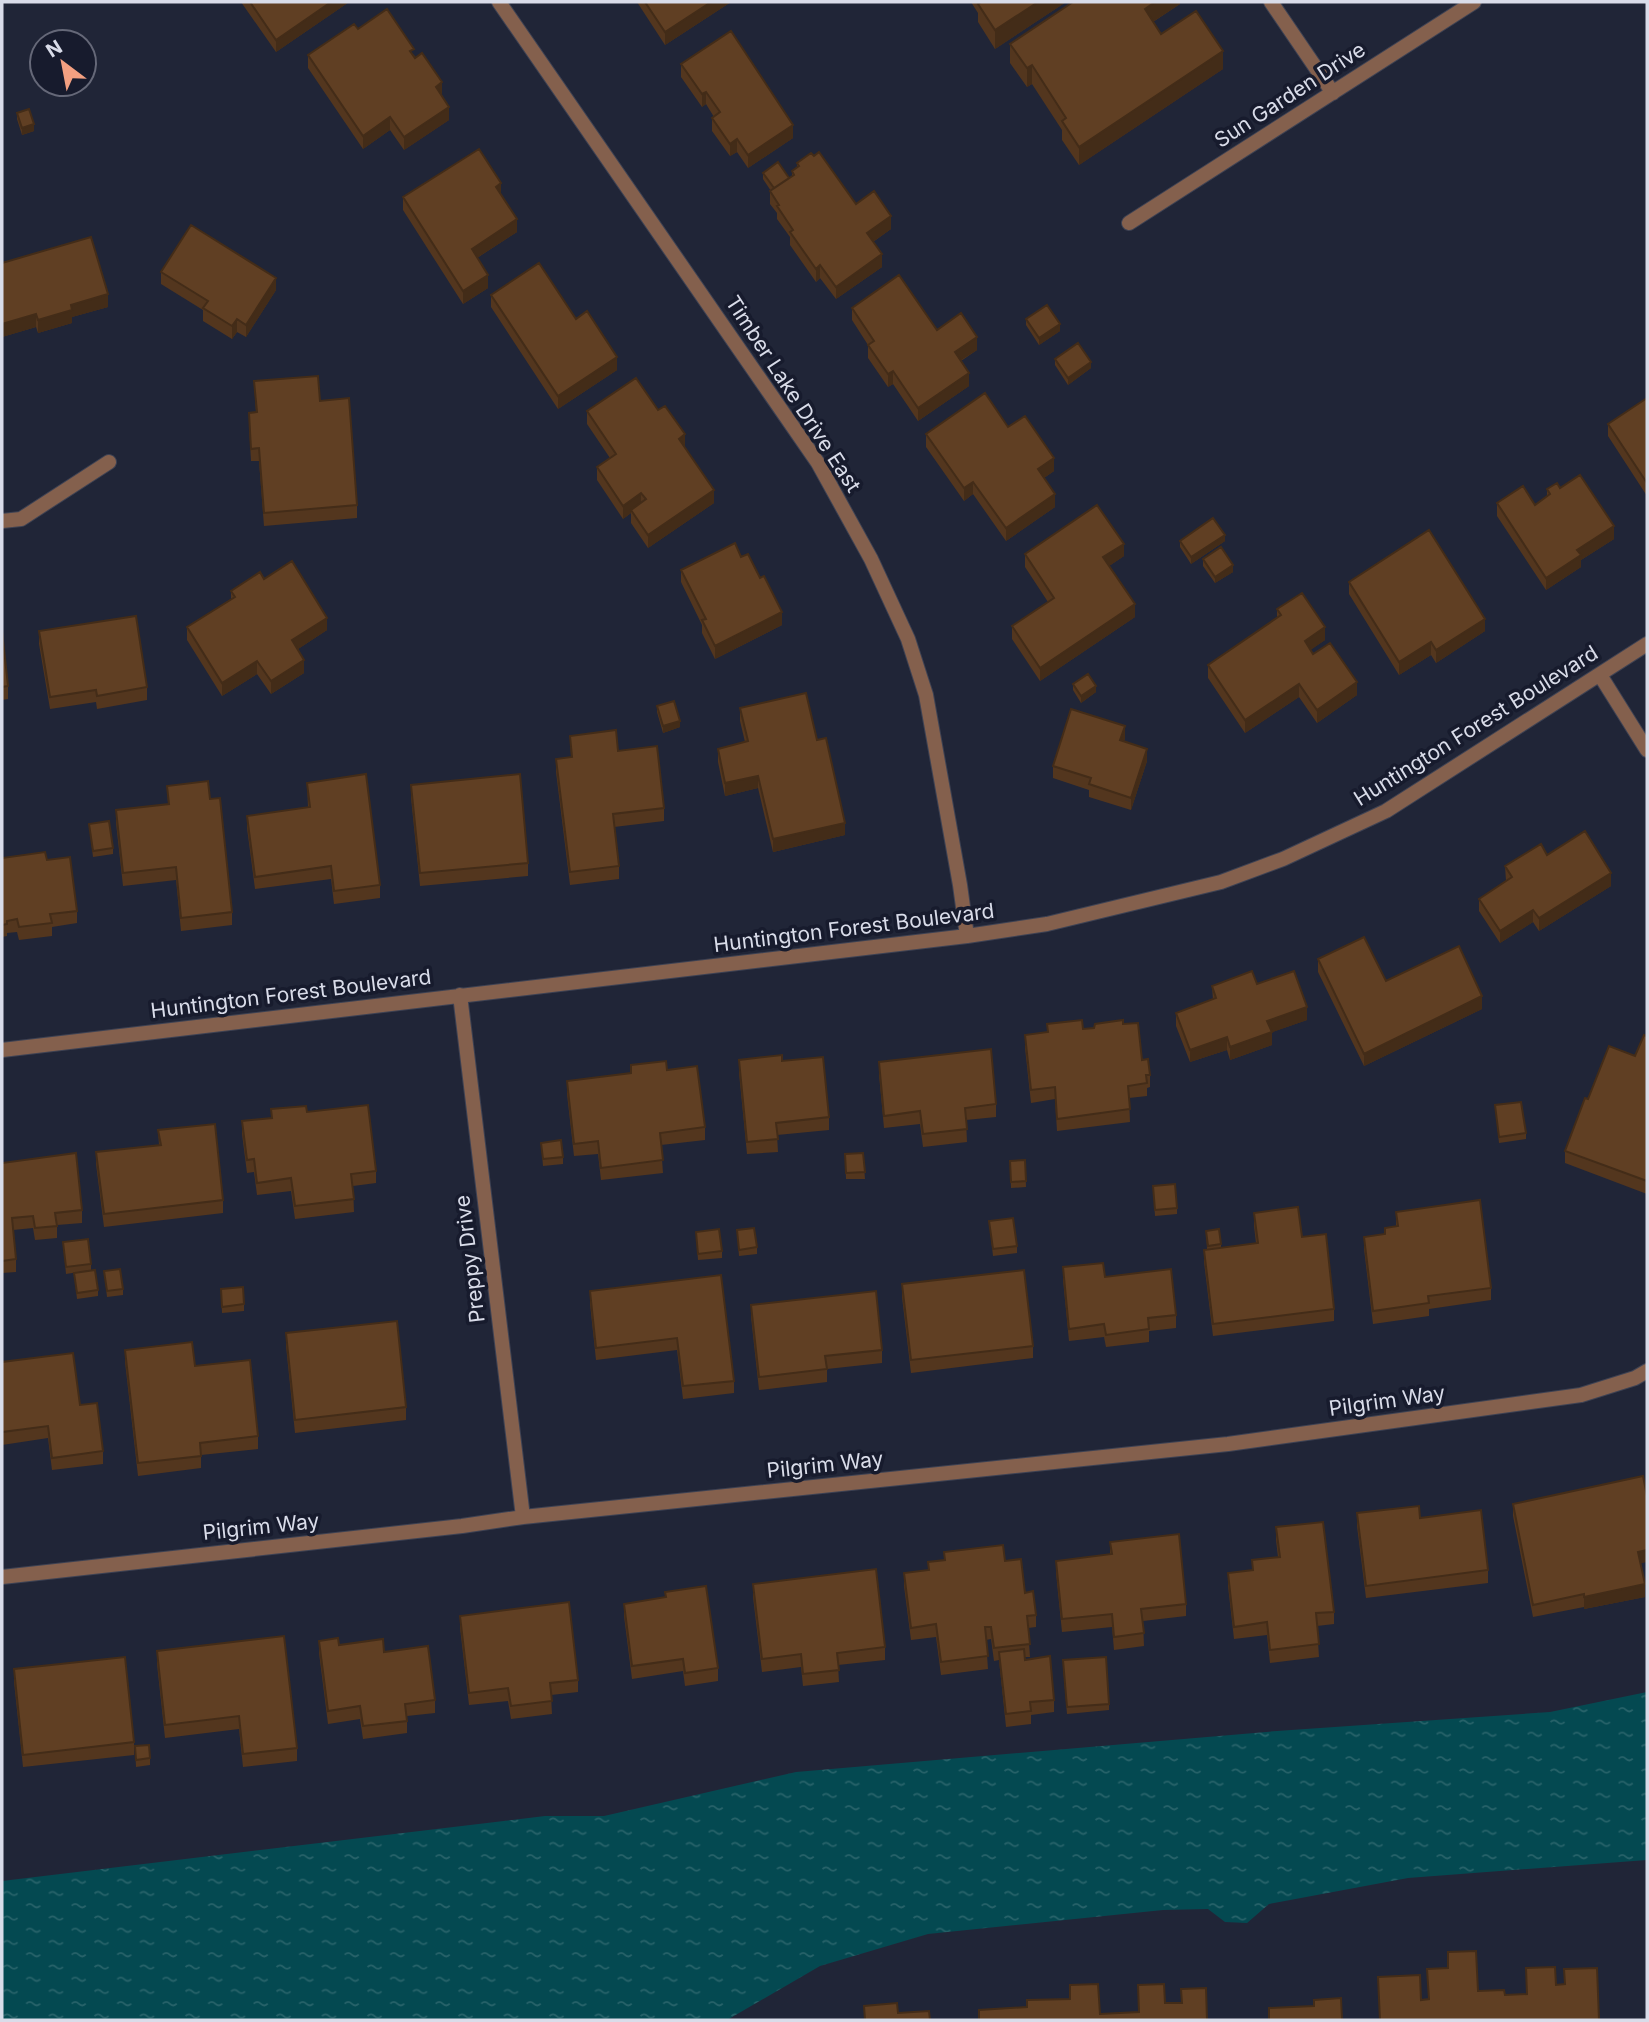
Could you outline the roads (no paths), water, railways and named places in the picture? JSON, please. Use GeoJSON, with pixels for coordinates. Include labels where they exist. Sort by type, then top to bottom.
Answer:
{"type":"FeatureCollection","features":[{"type":"Feature","properties":{"kind":"street","name":"Timber Lake Drive East"},"geometry":{"type":"LineString","coordinates":[[499,2],[818,463],[871,559],[908,639],[926,695],[967,936]]}},
{"type":"Feature","properties":{"kind":"street"},"geometry":{"type":"LineString","coordinates":[[1271,2],[1333,93]]}},
{"type":"Feature","properties":{"kind":"street","name":"Sun Garden Drive"},"geometry":{"type":"LineString","coordinates":[[1129,223],[1474,2]]}},
{"type":"Feature","properties":{"kind":"street"},"geometry":{"type":"LineString","coordinates":[[2,521],[21,519],[109,462]]}},
{"type":"Feature","properties":{"kind":"street","name":"Huntington Forest Boulevard"},"geometry":{"type":"LineString","coordinates":[[2,1050],[967,936],[1047,924],[1221,882],[1283,859],[1386,811],[1647,644]]}},
{"type":"Feature","properties":{"kind":"street"},"geometry":{"type":"LineString","coordinates":[[1600,675],[1647,750]]}},
{"type":"Feature","properties":{"kind":"street","name":"Preppy Drive"},"geometry":{"type":"LineString","coordinates":[[460,995],[523,1517]]}},
{"type":"Feature","properties":{"kind":"street","name":"Pilgrim Way"},"geometry":{"type":"LineString","coordinates":[[2,1577],[523,1517],[1228,1444],[1581,1395],[1635,1378],[1647,1371]]}},
{"type":"Feature","properties":{"kind":"water"},"geometry":{"type":"Polygon","coordinates":[[[1647,1692],[1647,1860],[1408,1878],[1269,1904],[1247,1923],[1225,1922],[1208,1909],[1163,1910],[928,1934],[820,1966],[727,2020],[2,2020],[2,1881],[545,1816],[604,1816],[796,1772],[1277,1731],[1550,1712],[1647,1692]]]}}]}
